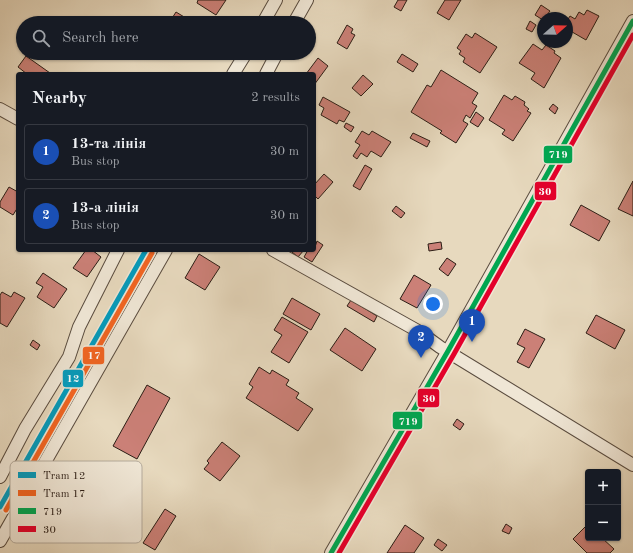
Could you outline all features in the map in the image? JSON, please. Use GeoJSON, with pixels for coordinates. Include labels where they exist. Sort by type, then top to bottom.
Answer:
{"type":"FeatureCollection","features":[{"type":"Feature","properties":{"kind":"street"},"geometry":{"type":"LineString","coordinates":[[267,16],[276,0]]}},
{"type":"Feature","properties":{"kind":"street"},"geometry":{"type":"LineString","coordinates":[[298,16],[307,0]]}},
{"type":"Feature","properties":{"kind":"street"},"geometry":{"type":"LineString","coordinates":[[331,553],[448,351],[633,21]]}},
{"type":"Feature","properties":{"kind":"street"},"geometry":{"type":"LineString","coordinates":[[234,72],[242,60]]}},
{"type":"Feature","properties":{"kind":"street"},"geometry":{"type":"LineString","coordinates":[[267,72],[273,60]]}},
{"type":"Feature","properties":{"kind":"street"},"geometry":{"type":"LineString","coordinates":[[0,109],[16,118]]}},
{"type":"Feature","properties":{"kind":"street"},"geometry":{"type":"LineString","coordinates":[[0,477],[25,429],[69,357],[79,327],[117,252]]}},
{"type":"Feature","properties":{"kind":"street"},"geometry":{"type":"LineString","coordinates":[[46,461],[165,252]]}},
{"type":"Feature","properties":{"kind":"street"},"geometry":{"type":"LineString","coordinates":[[277,252],[418,331],[633,465]]}},
{"type":"Feature","properties":{"kind":"street"},"geometry":{"type":"LineString","coordinates":[[0,541],[10,523]]}},
{"type":"Feature","properties":{"kind":"building"},"geometry":{"type":"Polygon","coordinates":[[[198,0],[226,0],[216,15],[197,3],[198,0]]]}},
{"type":"Feature","properties":{"kind":"building"},"geometry":{"type":"Polygon","coordinates":[[[398,0],[407,0],[401,11],[394,7],[398,0]]]}},
{"type":"Feature","properties":{"kind":"building"},"geometry":{"type":"Polygon","coordinates":[[[445,0],[461,0],[449,20],[437,13],[445,0]]]}},
{"type":"Feature","properties":{"kind":"building"},"geometry":{"type":"Polygon","coordinates":[[[541,5],[550,11],[537,12],[537,16],[535,15],[541,5]]]}},
{"type":"Feature","properties":{"kind":"building"},"geometry":{"type":"Polygon","coordinates":[[[587,10],[599,16],[586,40],[573,32],[573,18],[575,19],[579,12],[584,15],[587,10]]]}},
{"type":"Feature","properties":{"kind":"building"},"geometry":{"type":"Polygon","coordinates":[[[176,12],[183,16],[173,16],[176,12]]]}},
{"type":"Feature","properties":{"kind":"building"},"geometry":{"type":"Polygon","coordinates":[[[530,21],[536,25],[532,32],[526,29],[530,21]]]}},
{"type":"Feature","properties":{"kind":"building"},"geometry":{"type":"Polygon","coordinates":[[[347,25],[353,29],[351,33],[355,35],[347,49],[337,43],[347,25]]]}},
{"type":"Feature","properties":{"kind":"building"},"geometry":{"type":"Polygon","coordinates":[[[475,33],[497,47],[480,73],[463,62],[465,58],[459,54],[461,51],[457,48],[466,34],[472,38],[475,33]]]}},
{"type":"Feature","properties":{"kind":"building"},"geometry":{"type":"Polygon","coordinates":[[[533,44],[542,50],[544,48],[550,48],[555,51],[554,53],[561,58],[544,88],[531,79],[535,73],[519,63],[533,44]]]}},
{"type":"Feature","properties":{"kind":"building"},"geometry":{"type":"Polygon","coordinates":[[[402,54],[418,64],[413,72],[397,62],[402,54]]]}},
{"type":"Feature","properties":{"kind":"building"},"geometry":{"type":"Polygon","coordinates":[[[318,58],[328,66],[316,82],[316,72],[308,72],[318,58]]]}},
{"type":"Feature","properties":{"kind":"building"},"geometry":{"type":"Polygon","coordinates":[[[23,60],[32,60],[49,72],[24,72],[18,67],[23,60]]]}},
{"type":"Feature","properties":{"kind":"building"},"geometry":{"type":"Polygon","coordinates":[[[441,70],[478,93],[472,103],[477,106],[470,118],[466,115],[463,121],[468,124],[456,143],[440,133],[442,131],[411,112],[427,85],[431,87],[441,70]]]}},
{"type":"Feature","properties":{"kind":"building"},"geometry":{"type":"Polygon","coordinates":[[[363,75],[373,84],[361,96],[352,88],[363,75]]]}},
{"type":"Feature","properties":{"kind":"building"},"geometry":{"type":"Polygon","coordinates":[[[504,95],[512,100],[515,96],[525,102],[524,105],[529,109],[527,111],[531,113],[513,141],[502,134],[505,130],[489,120],[504,95]]]}},
{"type":"Feature","properties":{"kind":"building"},"geometry":{"type":"Polygon","coordinates":[[[323,97],[350,112],[344,122],[339,120],[337,124],[321,115],[324,108],[319,105],[323,97]]]}},
{"type":"Feature","properties":{"kind":"building"},"geometry":{"type":"Polygon","coordinates":[[[553,104],[558,108],[555,114],[549,109],[553,104]]]}},
{"type":"Feature","properties":{"kind":"building"},"geometry":{"type":"Polygon","coordinates":[[[476,112],[484,118],[478,127],[470,122],[476,112]]]}},
{"type":"Feature","properties":{"kind":"building"},"geometry":{"type":"Polygon","coordinates":[[[346,123],[354,127],[351,132],[344,127],[346,123]]]}},
{"type":"Feature","properties":{"kind":"building"},"geometry":{"type":"Polygon","coordinates":[[[362,131],[369,135],[372,131],[391,142],[381,157],[371,151],[367,157],[361,153],[357,159],[353,156],[360,145],[355,142],[362,131]]]}},
{"type":"Feature","properties":{"kind":"building"},"geometry":{"type":"Polygon","coordinates":[[[413,133],[430,141],[427,147],[410,138],[413,133]]]}},
{"type":"Feature","properties":{"kind":"building"},"geometry":{"type":"Polygon","coordinates":[[[365,165],[372,169],[360,190],[353,186],[365,165]]]}},
{"type":"Feature","properties":{"kind":"building"},"geometry":{"type":"Polygon","coordinates":[[[324,174],[333,182],[318,199],[316,197],[316,183],[324,174]]]}},
{"type":"Feature","properties":{"kind":"building"},"geometry":{"type":"Polygon","coordinates":[[[633,181],[633,216],[618,209],[633,181]]]}},
{"type":"Feature","properties":{"kind":"building"},"geometry":{"type":"Polygon","coordinates":[[[9,187],[16,191],[16,210],[13,215],[0,207],[0,202],[9,187]]]}},
{"type":"Feature","properties":{"kind":"building"},"geometry":{"type":"Polygon","coordinates":[[[581,205],[610,221],[599,241],[570,225],[581,205]]]}},
{"type":"Feature","properties":{"kind":"building"},"geometry":{"type":"Polygon","coordinates":[[[396,206],[405,213],[401,218],[392,211],[396,206]]]}},
{"type":"Feature","properties":{"kind":"building"},"geometry":{"type":"Polygon","coordinates":[[[317,241],[323,245],[312,262],[304,257],[307,252],[316,252],[317,241]]]}},
{"type":"Feature","properties":{"kind":"building"},"geometry":{"type":"Polygon","coordinates":[[[441,242],[442,249],[429,251],[428,244],[441,242]]]}},
{"type":"Feature","properties":{"kind":"building"},"geometry":{"type":"Polygon","coordinates":[[[85,252],[95,252],[101,257],[87,277],[73,268],[85,252]]]}},
{"type":"Feature","properties":{"kind":"building"},"geometry":{"type":"Polygon","coordinates":[[[292,252],[302,252],[298,257],[292,252]]]}},
{"type":"Feature","properties":{"kind":"building"},"geometry":{"type":"Polygon","coordinates":[[[199,254],[220,267],[205,290],[185,278],[199,254]]]}},
{"type":"Feature","properties":{"kind":"building"},"geometry":{"type":"Polygon","coordinates":[[[447,258],[456,264],[448,276],[439,269],[447,258]]]}},
{"type":"Feature","properties":{"kind":"building"},"geometry":{"type":"Polygon","coordinates":[[[43,273],[67,289],[54,308],[37,297],[43,287],[36,283],[43,273]]]}},
{"type":"Feature","properties":{"kind":"building"},"geometry":{"type":"Polygon","coordinates":[[[414,275],[431,285],[417,308],[400,299],[414,275]]]}},
{"type":"Feature","properties":{"kind":"building"},"geometry":{"type":"Polygon","coordinates":[[[2,292],[11,297],[14,292],[25,298],[7,327],[0,323],[0,295],[2,292]]]}},
{"type":"Feature","properties":{"kind":"building"},"geometry":{"type":"Polygon","coordinates":[[[292,298],[320,314],[311,330],[283,314],[292,298]]]}},
{"type":"Feature","properties":{"kind":"building"},"geometry":{"type":"Polygon","coordinates":[[[351,300],[377,316],[374,322],[347,306],[351,300]]]}},
{"type":"Feature","properties":{"kind":"building"},"geometry":{"type":"Polygon","coordinates":[[[596,315],[625,330],[615,349],[586,333],[596,315]]]}},
{"type":"Feature","properties":{"kind":"building"},"geometry":{"type":"Polygon","coordinates":[[[282,317],[308,332],[289,363],[271,352],[282,335],[274,330],[282,317]]]}},
{"type":"Feature","properties":{"kind":"building"},"geometry":{"type":"Polygon","coordinates":[[[345,328],[376,349],[362,371],[330,350],[345,328]]]}},
{"type":"Feature","properties":{"kind":"building"},"geometry":{"type":"Polygon","coordinates":[[[525,329],[545,339],[529,368],[517,362],[525,348],[517,344],[525,329]]]}},
{"type":"Feature","properties":{"kind":"building"},"geometry":{"type":"Polygon","coordinates":[[[33,340],[40,345],[37,350],[30,345],[33,340]]]}},
{"type":"Feature","properties":{"kind":"building"},"geometry":{"type":"Polygon","coordinates":[[[259,367],[270,374],[272,370],[289,380],[286,385],[299,393],[296,398],[313,409],[298,431],[246,398],[253,387],[249,384],[259,367]]]}},
{"type":"Feature","properties":{"kind":"building"},"geometry":{"type":"Polygon","coordinates":[[[147,385],[170,398],[137,459],[113,446],[147,385]]]}},
{"type":"Feature","properties":{"kind":"building"},"geometry":{"type":"Polygon","coordinates":[[[457,419],[464,424],[460,430],[453,425],[457,419]]]}},
{"type":"Feature","properties":{"kind":"building"},"geometry":{"type":"Polygon","coordinates":[[[222,442],[240,456],[220,481],[204,469],[209,463],[207,461],[222,442]]]}},
{"type":"Feature","properties":{"kind":"building"},"geometry":{"type":"Polygon","coordinates":[[[165,509],[176,516],[155,550],[143,543],[165,509]]]}},
{"type":"Feature","properties":{"kind":"building"},"geometry":{"type":"Polygon","coordinates":[[[506,524],[512,528],[509,534],[502,531],[506,524]]]}},
{"type":"Feature","properties":{"kind":"building"},"geometry":{"type":"Polygon","coordinates":[[[405,525],[424,538],[414,553],[387,553],[405,525]]]}},
{"type":"Feature","properties":{"kind":"building"},"geometry":{"type":"Polygon","coordinates":[[[585,527],[585,541],[605,541],[614,549],[610,553],[587,553],[573,539],[585,527]]]}},
{"type":"Feature","properties":{"kind":"building"},"geometry":{"type":"Polygon","coordinates":[[[438,539],[447,545],[442,551],[434,545],[438,539]]]}},
{"type":"Feature","properties":{"kind":"tram line","name":"12"},"geometry":{"type":"LineString","coordinates":[[26,461],[145,252]]}},
{"type":"Feature","properties":{"kind":"tram line","name":"17"},"geometry":{"type":"LineString","coordinates":[[34,461],[152,253]]}},
{"type":"Feature","properties":{"kind":"tram line","name":"12"},"geometry":{"type":"LineString","coordinates":[[0,507],[10,489]]}},
{"type":"Feature","properties":{"kind":"tram line","name":"17"},"geometry":{"type":"LineString","coordinates":[[6,510],[10,503]]}},
{"type":"Feature","properties":{"kind":"transit line","name":"719"},"geometry":{"type":"LineString","coordinates":[[331,553],[448,351],[633,21]]}},
{"type":"Feature","properties":{"kind":"transit line","name":"30"},"geometry":{"type":"LineString","coordinates":[[339,553],[454,354],[633,35]]}},
{"type":"Feature","properties":{"kind":"place","name":"13-та лінія"},"geometry":{"type":"Point","coordinates":[472,342]}},
{"type":"Feature","properties":{"kind":"place","name":"13-а лінія"},"geometry":{"type":"Point","coordinates":[421,358]}}]}
